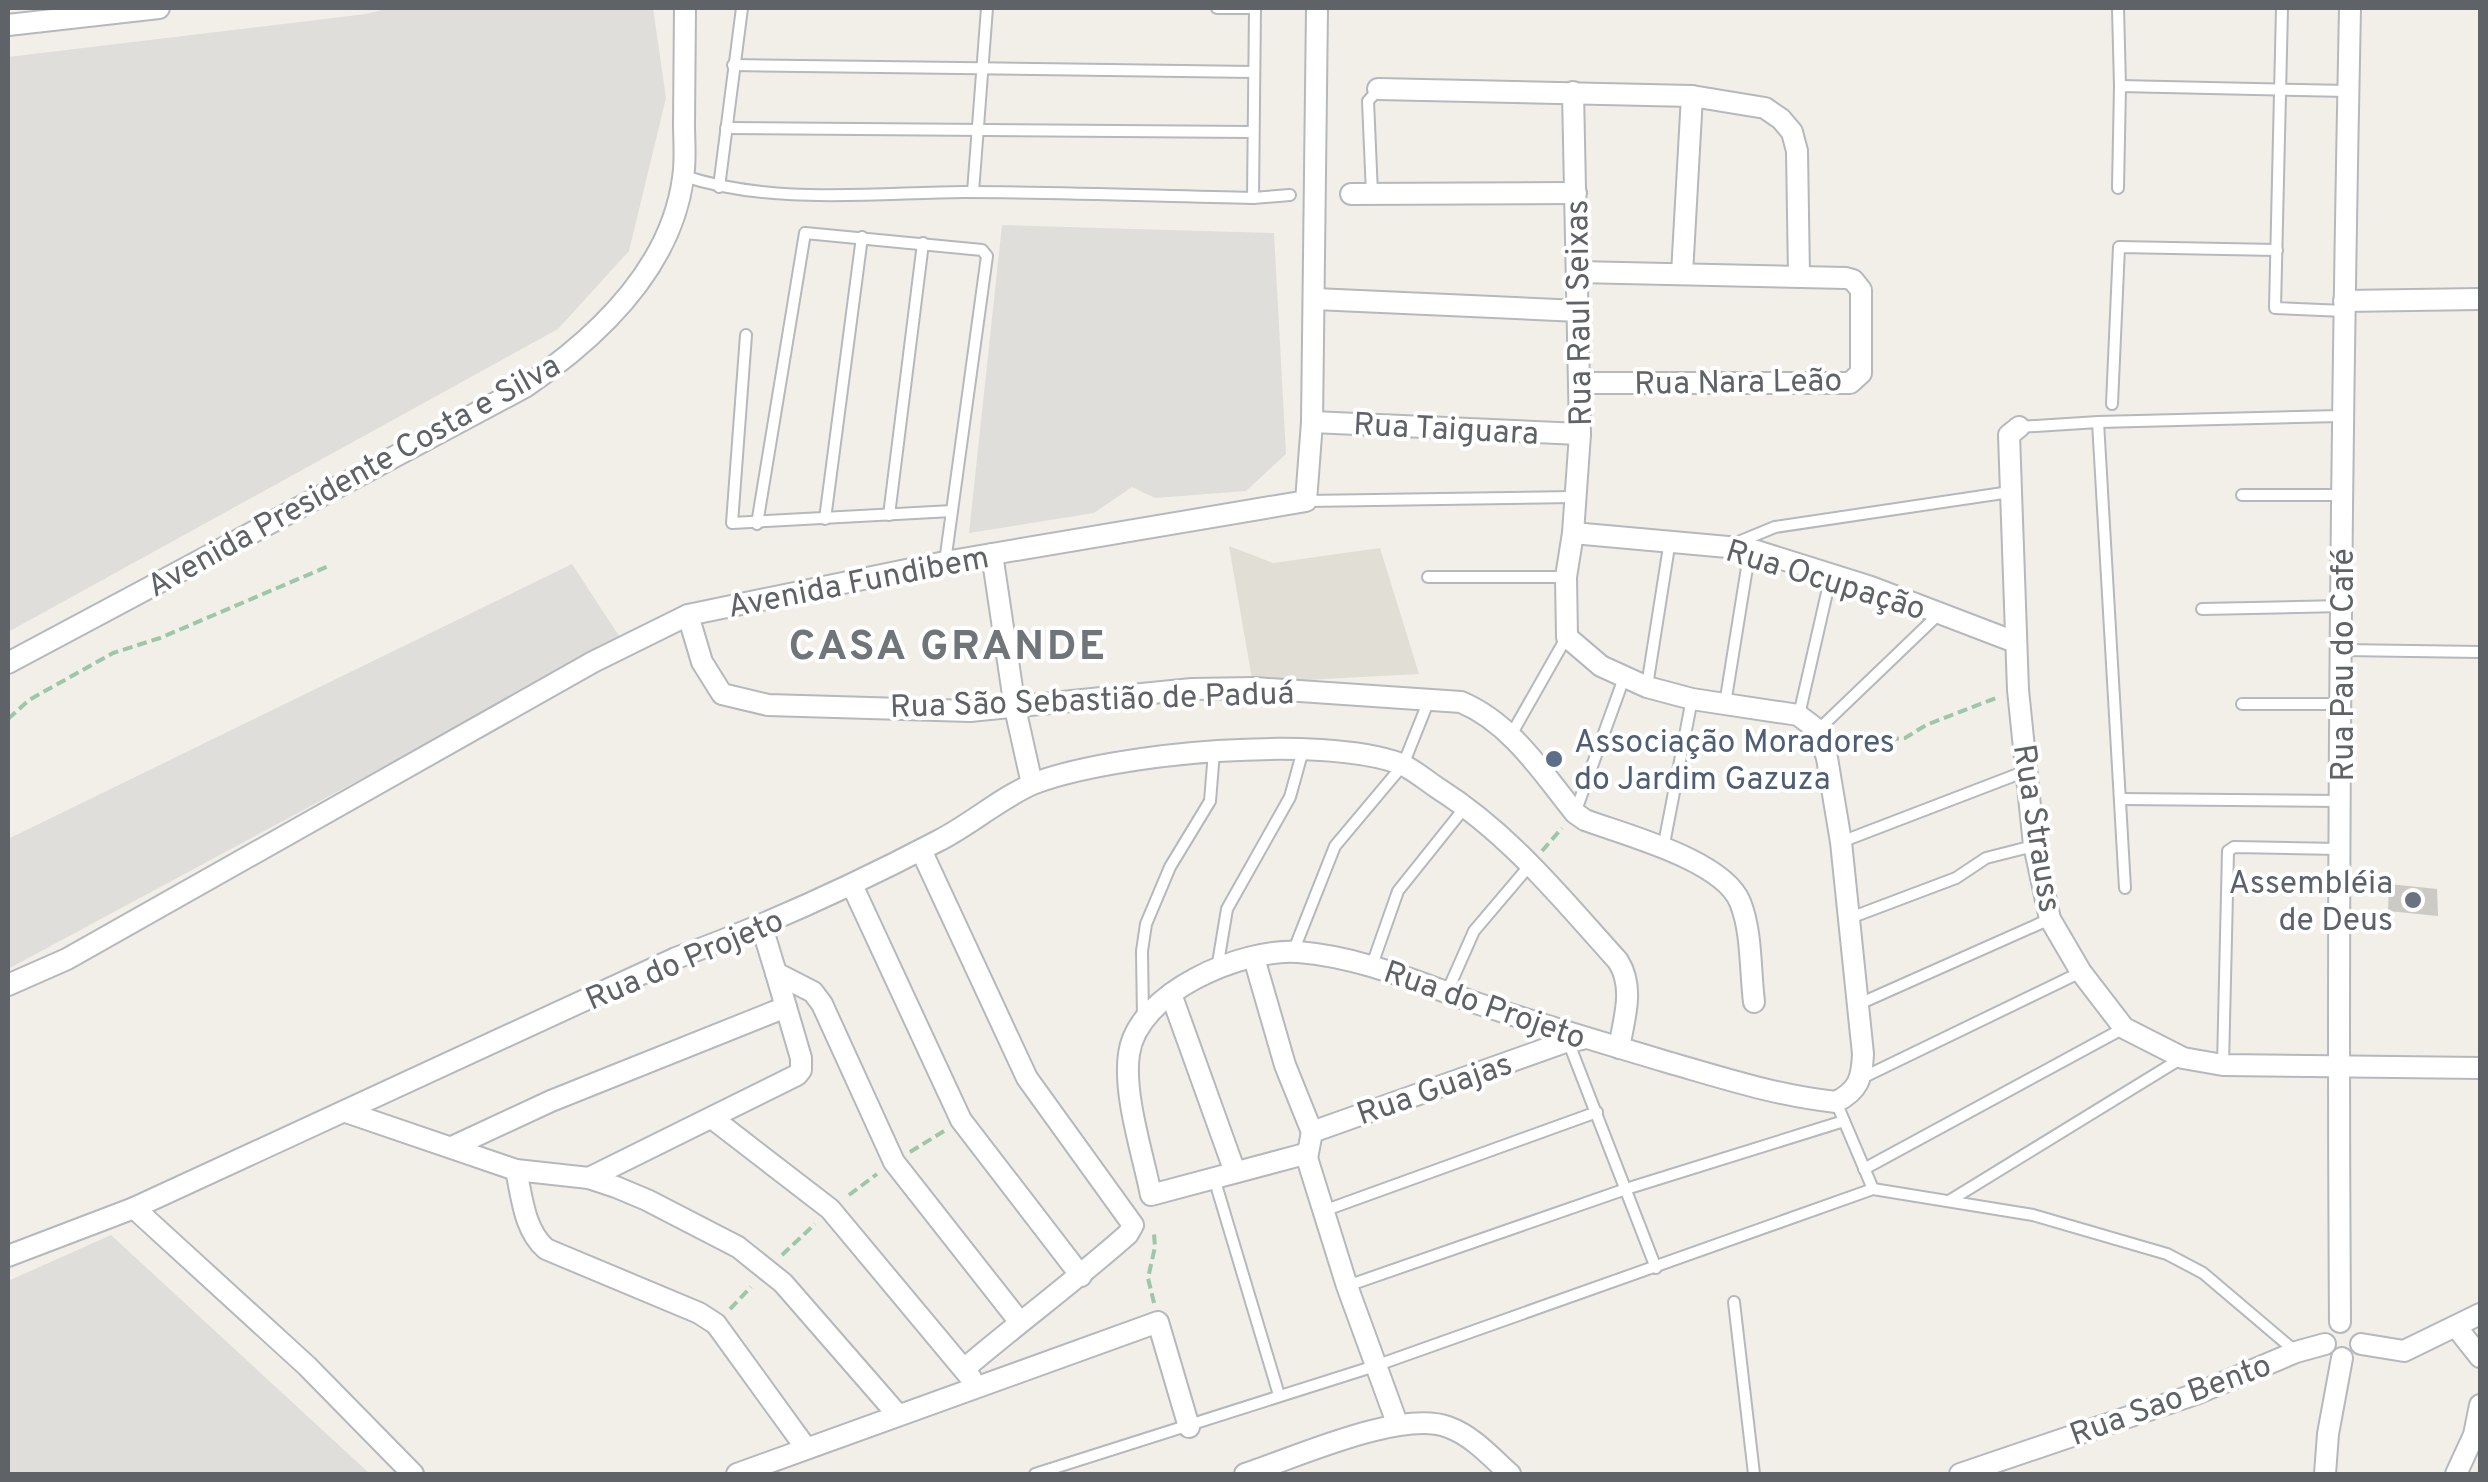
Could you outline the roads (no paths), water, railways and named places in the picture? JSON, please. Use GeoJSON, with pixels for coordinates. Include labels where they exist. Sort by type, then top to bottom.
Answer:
{"type":"FeatureCollection","features":[{"type":"Feature","properties":{"kind":"street"},"geometry":{"type":"LineString","coordinates":[[8,25],[159,8]]}},
{"type":"Feature","properties":{"kind":"street","name":"Avenida Presidente Costa e Silva"},"geometry":{"type":"LineString","coordinates":[[8,663],[524,386],[572,354],[632,290],[674,218],[684,176],[685,8]]}},
{"type":"Feature","properties":{"kind":"street"},"geometry":{"type":"LineString","coordinates":[[1306,500],[1312,422],[1318,8]]}},
{"type":"Feature","properties":{"kind":"street","name":"Rua Pau do Café"},"geometry":{"type":"LineString","coordinates":[[2340,1322],[2341,416],[2350,8]]}},
{"type":"Feature","properties":{"kind":"street"},"geometry":{"type":"LineString","coordinates":[[1378,89],[1692,96],[1765,108],[1782,119],[1792,132],[1797,152],[1799,276],[1577,272]]}},
{"type":"Feature","properties":{"kind":"street","name":"Rua Raul Seixas"},"geometry":{"type":"LineString","coordinates":[[1566,637],[1566,577],[1574,534],[1580,434],[1573,92]]}},
{"type":"Feature","properties":{"kind":"street"},"geometry":{"type":"LineString","coordinates":[[1682,274],[1692,96]]}},
{"type":"Feature","properties":{"kind":"street"},"geometry":{"type":"LineString","coordinates":[[1361,194],[1576,194]]}},
{"type":"Feature","properties":{"kind":"street","name":"Rua Nara Leão"},"geometry":{"type":"LineString","coordinates":[[1580,383],[1855,381],[1861,373],[1862,290],[1846,278],[1799,276]]}},
{"type":"Feature","properties":{"kind":"street"},"geometry":{"type":"LineString","coordinates":[[1314,299],[1578,311]]}},
{"type":"Feature","properties":{"kind":"street"},"geometry":{"type":"LineString","coordinates":[[2344,306],[2480,299]]}},
{"type":"Feature","properties":{"kind":"street","name":"Rua Taiguara"},"geometry":{"type":"LineString","coordinates":[[1312,422],[1580,434]]}},
{"type":"Feature","properties":{"kind":"street","name":"Rua Strauss"},"geometry":{"type":"LineString","coordinates":[[2019,427],[2009,435],[2014,642],[2034,845],[2050,919],[2081,972],[2124,1028],[2183,1058],[2223,1064],[2480,1068]]}},
{"type":"Feature","properties":{"kind":"street","name":"Avenida Fundibem"},"geometry":{"type":"LineString","coordinates":[[8,985],[67,958],[593,662],[688,615],[945,562],[1306,500]]}},
{"type":"Feature","properties":{"kind":"street","name":"Rua Ocupação"},"geometry":{"type":"LineString","coordinates":[[1574,534],[1739,548],[1831,574],[2014,642]]}},
{"type":"Feature","properties":{"kind":"street"},"geometry":{"type":"LineString","coordinates":[[992,554],[1032,784]]}},
{"type":"Feature","properties":{"kind":"street","name":"Rua São Sebastião de Paduá"},"geometry":{"type":"LineString","coordinates":[[688,615],[702,662],[722,694],[745,702],[970,711],[1192,689],[1239,688],[1461,702],[1476,708],[1511,735],[1576,813]]}},
{"type":"Feature","properties":{"kind":"street"},"geometry":{"type":"LineString","coordinates":[[1566,637],[1590,658],[1647,688],[1798,716],[1818,730],[1827,758],[1841,842],[1863,1054],[1862,1078],[1840,1111],[1619,1048]]}},
{"type":"Feature","properties":{"kind":"street","name":"Rua do Projeto"},"geometry":{"type":"LineString","coordinates":[[8,1256],[134,1208],[676,958],[762,927],[921,850],[1032,784],[1086,769],[1214,751],[1303,750],[1402,765],[1466,806],[1530,864],[1618,961],[1629,987],[1619,1048],[1575,1040],[1372,965],[1293,952],[1217,969],[1171,994],[1143,1019]]}},
{"type":"Feature","properties":{"kind":"street"},"geometry":{"type":"LineString","coordinates":[[1576,813],[1719,875],[1733,890],[1744,918],[1754,1002]]}},
{"type":"Feature","properties":{"kind":"street"},"geometry":{"type":"LineString","coordinates":[[921,850],[1027,1078],[1133,1225],[1081,1276],[1020,1321],[964,1370]]}},
{"type":"Feature","properties":{"kind":"street"},"geometry":{"type":"LineString","coordinates":[[852,886],[961,1120],[1081,1276]]}},
{"type":"Feature","properties":{"kind":"street"},"geometry":{"type":"LineString","coordinates":[[588,1178],[801,1070],[762,927]]}},
{"type":"Feature","properties":{"kind":"street"},"geometry":{"type":"LineString","coordinates":[[1254,958],[1285,1066],[1312,1132],[1308,1158],[1347,1286],[1397,1423]]}},
{"type":"Feature","properties":{"kind":"street"},"geometry":{"type":"LineString","coordinates":[[776,974],[813,992],[822,1004],[894,1162],[1020,1321]]}},
{"type":"Feature","properties":{"kind":"street"},"geometry":{"type":"LineString","coordinates":[[1171,994],[1235,1172]]}},
{"type":"Feature","properties":{"kind":"street"},"geometry":{"type":"LineString","coordinates":[[452,1147],[551,1101],[786,1006]]}},
{"type":"Feature","properties":{"kind":"street"},"geometry":{"type":"LineString","coordinates":[[1143,1019],[1128,1055],[1129,1083],[1151,1196],[1301,1155],[1308,1158]]}},
{"type":"Feature","properties":{"kind":"street","name":"Rua Guajas"},"geometry":{"type":"LineString","coordinates":[[1312,1132],[1575,1040]]}},
{"type":"Feature","properties":{"kind":"street"},"geometry":{"type":"LineString","coordinates":[[346,1112],[516,1170],[588,1178],[647,1200],[738,1247],[768,1269],[811,1314],[898,1415]]}},
{"type":"Feature","properties":{"kind":"street"},"geometry":{"type":"LineString","coordinates":[[712,1118],[830,1209],[978,1387]]}},
{"type":"Feature","properties":{"kind":"street"},"geometry":{"type":"LineString","coordinates":[[516,1170],[533,1234],[546,1250],[699,1313],[716,1324],[806,1448]]}},
{"type":"Feature","properties":{"kind":"street"},"geometry":{"type":"LineString","coordinates":[[134,1208],[307,1366],[413,1474]]}},
{"type":"Feature","properties":{"kind":"street"},"geometry":{"type":"LineString","coordinates":[[2360,1344],[2404,1352],[2480,1314]]}},
{"type":"Feature","properties":{"kind":"street"},"geometry":{"type":"LineString","coordinates":[[737,1474],[1158,1322],[1189,1427]]}},
{"type":"Feature","properties":{"kind":"street"},"geometry":{"type":"LineString","coordinates":[[2340,1322],[2356,1328],[2360,1344],[2354,1354],[2342,1358],[2331,1354],[2324,1344],[2329,1327],[2340,1322]]}},
{"type":"Feature","properties":{"kind":"street"},"geometry":{"type":"LineString","coordinates":[[2457,1328],[2480,1357]]}},
{"type":"Feature","properties":{"kind":"street","name":"Rua Sao Bento"},"geometry":{"type":"LineString","coordinates":[[1960,1474],[2196,1394],[2324,1344]]}},
{"type":"Feature","properties":{"kind":"street"},"geometry":{"type":"LineString","coordinates":[[2325,1474],[2342,1358]]}},
{"type":"Feature","properties":{"kind":"street"},"geometry":{"type":"LineString","coordinates":[[2456,1474],[2474,1434],[2480,1406]]}},
{"type":"Feature","properties":{"kind":"street"},"geometry":{"type":"LineString","coordinates":[[1245,1474],[1397,1423],[1428,1422],[1468,1437],[1510,1474]]}},
{"type":"Feature","properties":{"kind":"lane"},"geometry":{"type":"LineString","coordinates":[[719,187],[742,8]]}},
{"type":"Feature","properties":{"kind":"lane"},"geometry":{"type":"LineString","coordinates":[[973,192],[988,8]]}},
{"type":"Feature","properties":{"kind":"lane"},"geometry":{"type":"LineString","coordinates":[[1217,8],[1255,8],[1253,198]]}},
{"type":"Feature","properties":{"kind":"lane"},"geometry":{"type":"LineString","coordinates":[[2118,8],[2118,188]]}},
{"type":"Feature","properties":{"kind":"lane"},"geometry":{"type":"LineString","coordinates":[[2282,8],[2275,308],[2344,306]]}},
{"type":"Feature","properties":{"kind":"lane"},"geometry":{"type":"LineString","coordinates":[[734,65],[1254,72]]}},
{"type":"Feature","properties":{"kind":"lane"},"geometry":{"type":"LineString","coordinates":[[2120,86],[2348,91]]}},
{"type":"Feature","properties":{"kind":"lane"},"geometry":{"type":"LineString","coordinates":[[1361,194],[1368,101],[1378,89]]}},
{"type":"Feature","properties":{"kind":"lane"},"geometry":{"type":"LineString","coordinates":[[726,128],[1252,132]]}},
{"type":"Feature","properties":{"kind":"lane"},"geometry":{"type":"LineString","coordinates":[[684,176],[719,187],[776,193],[973,192],[1253,198],[1290,194]]}},
{"type":"Feature","properties":{"kind":"lane"},"geometry":{"type":"LineString","coordinates":[[757,524],[802,237],[810,232],[982,250],[986,256],[945,562]]}},
{"type":"Feature","properties":{"kind":"lane"},"geometry":{"type":"LineString","coordinates":[[825,520],[862,238]]}},
{"type":"Feature","properties":{"kind":"lane"},"geometry":{"type":"LineString","coordinates":[[889,516],[923,243]]}},
{"type":"Feature","properties":{"kind":"lane"},"geometry":{"type":"LineString","coordinates":[[2112,404],[2118,247],[2276,250]]}},
{"type":"Feature","properties":{"kind":"lane"},"geometry":{"type":"LineString","coordinates":[[746,335],[730,519],[734,524],[952,511]]}},
{"type":"Feature","properties":{"kind":"lane"},"geometry":{"type":"LineString","coordinates":[[2019,427],[2341,416]]}},
{"type":"Feature","properties":{"kind":"lane"},"geometry":{"type":"LineString","coordinates":[[2098,422],[2125,888]]}},
{"type":"Feature","properties":{"kind":"lane"},"geometry":{"type":"LineString","coordinates":[[1725,704],[1739,548],[1775,527],[2010,492]]}},
{"type":"Feature","properties":{"kind":"lane"},"geometry":{"type":"LineString","coordinates":[[2242,495],[2341,495]]}},
{"type":"Feature","properties":{"kind":"lane"},"geometry":{"type":"LineString","coordinates":[[1306,500],[1576,497]]}},
{"type":"Feature","properties":{"kind":"lane"},"geometry":{"type":"LineString","coordinates":[[1647,688],[1670,540]]}},
{"type":"Feature","properties":{"kind":"lane"},"geometry":{"type":"LineString","coordinates":[[1798,716],[1831,574]]}},
{"type":"Feature","properties":{"kind":"lane"},"geometry":{"type":"LineString","coordinates":[[1428,578],[1566,577]]}},
{"type":"Feature","properties":{"kind":"lane"},"geometry":{"type":"LineString","coordinates":[[2202,609],[2342,606]]}},
{"type":"Feature","properties":{"kind":"lane"},"geometry":{"type":"LineString","coordinates":[[1818,730],[1938,614]]}},
{"type":"Feature","properties":{"kind":"lane"},"geometry":{"type":"LineString","coordinates":[[1511,735],[1566,637]]}},
{"type":"Feature","properties":{"kind":"lane"},"geometry":{"type":"LineString","coordinates":[[2343,650],[2480,652]]}},
{"type":"Feature","properties":{"kind":"lane"},"geometry":{"type":"LineString","coordinates":[[1576,813],[1624,678]]}},
{"type":"Feature","properties":{"kind":"lane"},"geometry":{"type":"LineString","coordinates":[[1663,848],[1692,699]]}},
{"type":"Feature","properties":{"kind":"lane"},"geometry":{"type":"LineString","coordinates":[[1293,952],[1335,846],[1402,765],[1429,700]]}},
{"type":"Feature","properties":{"kind":"lane"},"geometry":{"type":"LineString","coordinates":[[2242,704],[2342,704]]}},
{"type":"Feature","properties":{"kind":"lane"},"geometry":{"type":"LineString","coordinates":[[1217,969],[1227,909],[1290,798],[1303,750]]}},
{"type":"Feature","properties":{"kind":"lane"},"geometry":{"type":"LineString","coordinates":[[1143,1019],[1142,951],[1146,924],[1170,867],[1210,801],[1214,751]]}},
{"type":"Feature","properties":{"kind":"lane"},"geometry":{"type":"LineString","coordinates":[[1841,842],[2027,771]]}},
{"type":"Feature","properties":{"kind":"lane"},"geometry":{"type":"LineString","coordinates":[[2120,799],[2342,801]]}},
{"type":"Feature","properties":{"kind":"lane"},"geometry":{"type":"LineString","coordinates":[[1372,965],[1398,892],[1466,806]]}},
{"type":"Feature","properties":{"kind":"lane"},"geometry":{"type":"LineString","coordinates":[[1850,918],[1956,878],[1978,861],[2034,845]]}},
{"type":"Feature","properties":{"kind":"lane"},"geometry":{"type":"LineString","coordinates":[[2223,1064],[2228,851],[2234,847],[2340,848]]}},
{"type":"Feature","properties":{"kind":"lane"},"geometry":{"type":"LineString","coordinates":[[1447,992],[1474,931],[1530,864]]}},
{"type":"Feature","properties":{"kind":"lane"},"geometry":{"type":"LineString","coordinates":[[1858,1004],[2050,919]]}},
{"type":"Feature","properties":{"kind":"lane"},"geometry":{"type":"LineString","coordinates":[[1862,1078],[2081,972]]}},
{"type":"Feature","properties":{"kind":"lane"},"geometry":{"type":"LineString","coordinates":[[1864,1169],[2124,1028]]}},
{"type":"Feature","properties":{"kind":"lane"},"geometry":{"type":"LineString","coordinates":[[1575,1040],[1656,1268]]}},
{"type":"Feature","properties":{"kind":"lane"},"geometry":{"type":"LineString","coordinates":[[1948,1201],[2183,1058]]}},
{"type":"Feature","properties":{"kind":"lane"},"geometry":{"type":"LineString","coordinates":[[1347,1286],[1840,1111],[1873,1189]]}},
{"type":"Feature","properties":{"kind":"lane"},"geometry":{"type":"LineString","coordinates":[[1326,1210],[1598,1112]]}},
{"type":"Feature","properties":{"kind":"lane"},"geometry":{"type":"LineString","coordinates":[[1214,1177],[1279,1395]]}},
{"type":"Feature","properties":{"kind":"lane"},"geometry":{"type":"LineString","coordinates":[[1035,1474],[1375,1366],[1873,1189],[2032,1214],[2167,1254],[2219,1285],[2296,1352]]}},
{"type":"Feature","properties":{"kind":"lane"},"geometry":{"type":"LineString","coordinates":[[1734,1302],[1754,1474]]}},
{"type":"Feature","properties":{"kind":"place","name":"Associação Moradores do Jardim Gazuza"},"geometry":{"type":"Point","coordinates":[1554,759]}},
{"type":"Feature","properties":{"kind":"place","name":"Assembléia de Deus"},"geometry":{"type":"Point","coordinates":[2413,900]}},
{"type":"Feature","properties":{"kind":"district","name":"CASA GRANDE"},"geometry":{"type":"Point","coordinates":[948,644]}}]}
